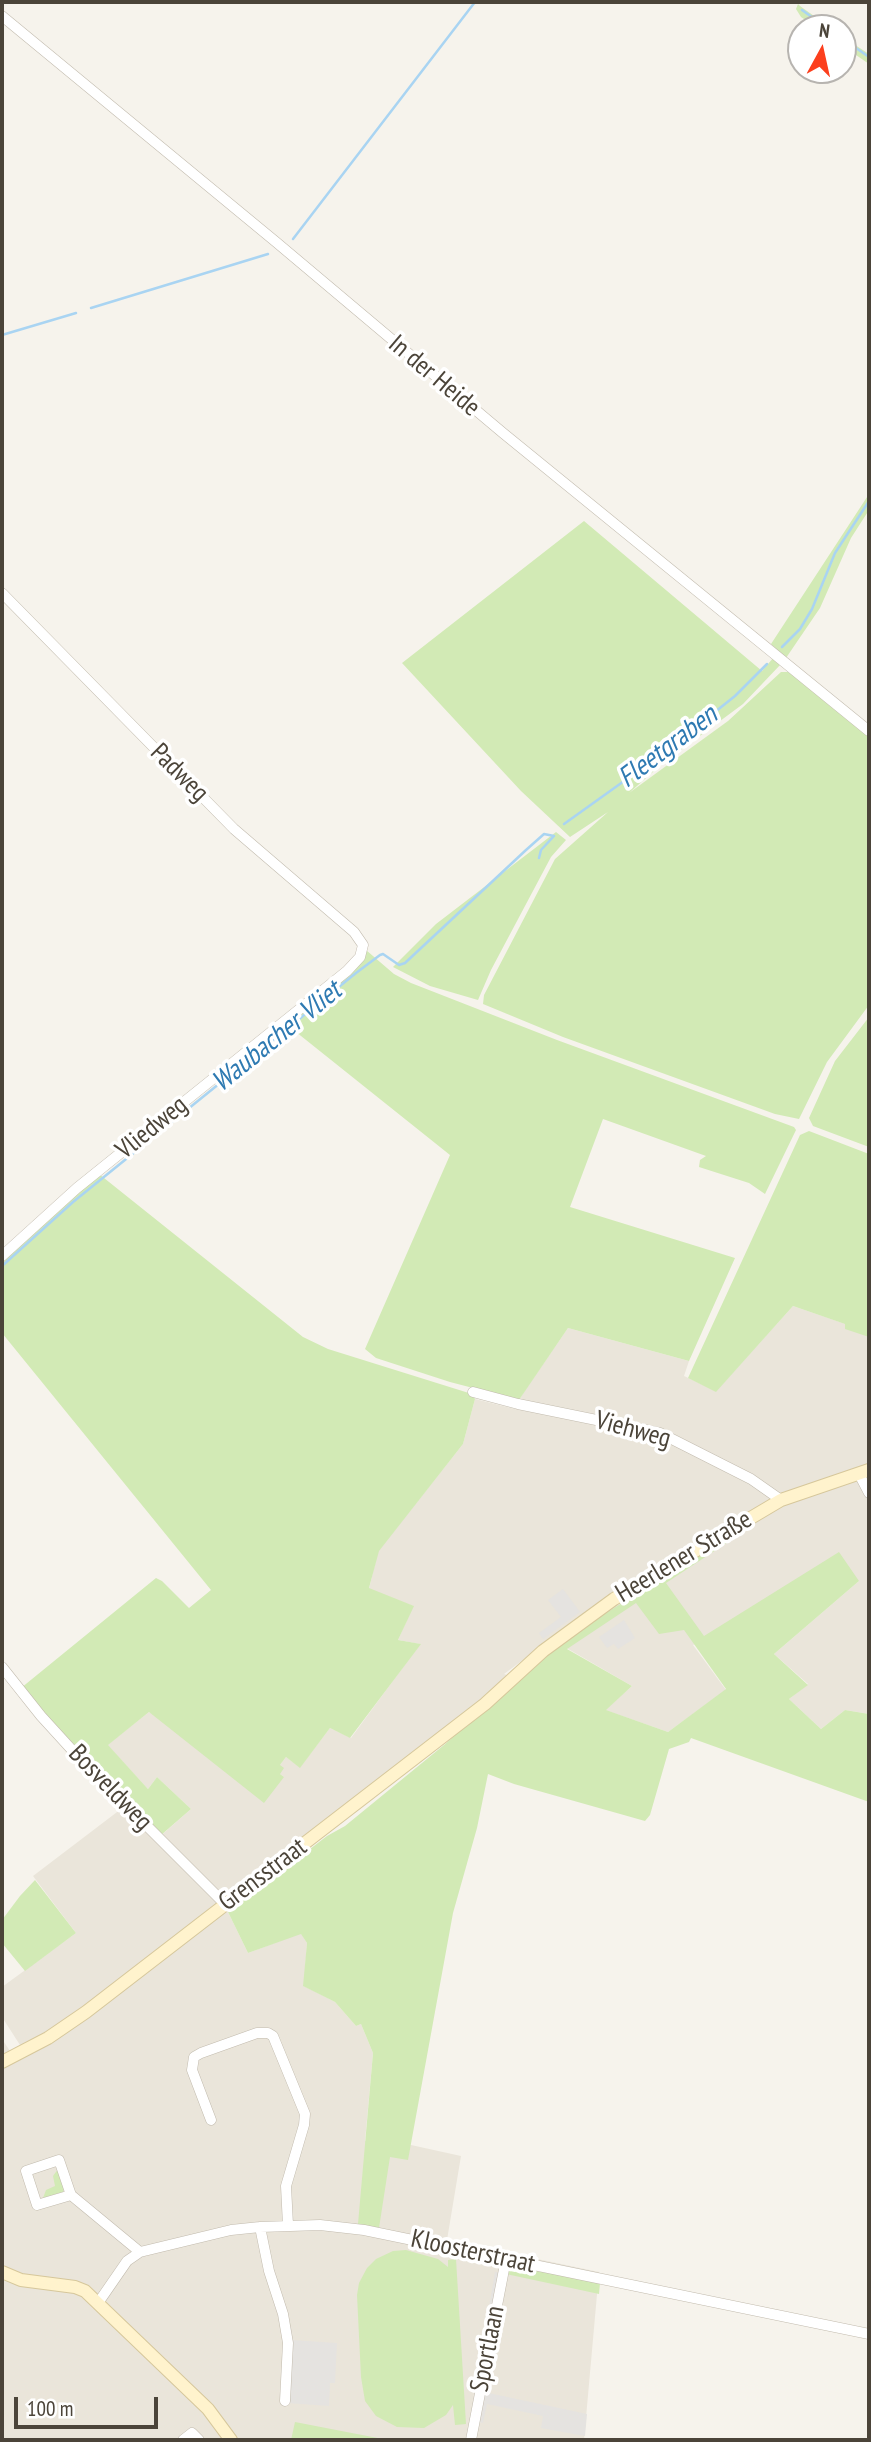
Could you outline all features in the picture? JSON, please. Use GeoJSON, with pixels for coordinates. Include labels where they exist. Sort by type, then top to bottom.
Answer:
{"type":"FeatureCollection","features":[{"type":"Feature","properties":{"kind":"main road","name":"Heerlener Straße"},"geometry":{"type":"LineString","coordinates":[[516,1675],[543,1650],[614,1599],[781,1500],[864,1472]]}},
{"type":"Feature","properties":{"kind":"main road","name":"Grensstraat"},"geometry":{"type":"LineString","coordinates":[[2,2062],[48,2038],[86,2012],[429,1748],[485,1704],[516,1675]]}},
{"type":"Feature","properties":{"kind":"main road"},"geometry":{"type":"LineString","coordinates":[[2,2272],[21,2280],[63,2286],[98,2303],[208,2409],[231,2440]]}},
{"type":"Feature","properties":{"kind":"street","name":"In der Heide"},"geometry":{"type":"LineString","coordinates":[[2,16],[503,433],[869,731]]}},
{"type":"Feature","properties":{"kind":"street","name":"Padweg"},"geometry":{"type":"LineString","coordinates":[[2,593],[234,829],[354,932],[363,945]]}},
{"type":"Feature","properties":{"kind":"street","name":"Vliedweg"},"geometry":{"type":"LineString","coordinates":[[2,1256],[78,1188],[347,971],[360,957],[363,945]]}},
{"type":"Feature","properties":{"kind":"street","name":"Viehweg"},"geometry":{"type":"LineString","coordinates":[[473,1392],[660,1433],[751,1479],[781,1500]]}},
{"type":"Feature","properties":{"kind":"street"},"geometry":{"type":"LineString","coordinates":[[864,1472],[869,1493]]}},
{"type":"Feature","properties":{"kind":"street","name":"Bosveldweg"},"geometry":{"type":"LineString","coordinates":[[2,1667],[82,1761],[225,1904]]}},
{"type":"Feature","properties":{"kind":"street"},"geometry":{"type":"LineString","coordinates":[[211,2120],[192,2070],[194,2057],[257,2033],[268,2033],[272,2036],[305,2114],[286,2186],[288,2225]]}},
{"type":"Feature","properties":{"kind":"street"},"geometry":{"type":"LineString","coordinates":[[71,2195],[37,2206],[26,2171],[59,2160],[71,2195],[140,2252],[128,2261],[98,2303]]}},
{"type":"Feature","properties":{"kind":"street","name":"Kloosterstraat"},"geometry":{"type":"LineString","coordinates":[[140,2252],[231,2231],[288,2225],[320,2225],[364,2230],[869,2334]]}},
{"type":"Feature","properties":{"kind":"street"},"geometry":{"type":"LineString","coordinates":[[261,2227],[288,2343],[285,2401]]}},
{"type":"Feature","properties":{"kind":"street","name":"Sportlaan"},"geometry":{"type":"LineString","coordinates":[[471,2440],[506,2259]]}},
{"type":"Feature","properties":{"kind":"street"},"geometry":{"type":"LineString","coordinates":[[183,2440],[192,2433],[199,2440]]}},
{"type":"Feature","properties":{"kind":"shaded area"},"geometry":{"type":"Polygon","coordinates":[[[793,1306],[869,1332],[869,1714],[845,1710],[821,1729],[789,1699],[808,1684],[774,1654],[859,1581],[693,1645],[726,1690],[668,1732],[605,1710],[632,1686],[551,1639],[504,1674],[518,1679],[511,1690],[228,1912],[248,1953],[301,1933],[307,1943],[304,1986],[335,2002],[356,2026],[361,2024],[373,2053],[365,2141],[411,2145],[461,2156],[447,2240],[599,2272],[584,2440],[2,2440],[2,2039],[10,2051],[20,2045],[2,2017],[2,1987],[76,1933],[33,1876],[125,1806],[157,1839],[191,1809],[157,1777],[148,1789],[107,1745],[149,1712],[284,1777],[280,1774],[280,1765],[286,1757],[300,1767],[330,1728],[351,1738],[420,1644],[398,1640],[413,1606],[369,1589],[378,1551],[463,1444],[475,1399],[515,1409],[568,1328],[689,1361],[684,1376],[716,1391],[793,1306]]]}},
{"type":"Feature","properties":{"kind":"shaded area"},"geometry":{"type":"Polygon","coordinates":[[[563,1589],[580,1612],[543,1639],[539,1633],[561,1617],[548,1600],[563,1589]]]}},
{"type":"Feature","properties":{"kind":"shaded area"},"geometry":{"type":"Polygon","coordinates":[[[624,1620],[635,1638],[618,1649],[614,1644],[607,1648],[599,1637],[624,1620]]]}},
{"type":"Feature","properties":{"kind":"shaded area"},"geometry":{"type":"Polygon","coordinates":[[[495,2272],[506,2274],[484,2392],[587,2414],[585,2436],[541,2428],[543,2416],[487,2404],[483,2423],[470,2420],[495,2272]]]}},
{"type":"Feature","properties":{"kind":"shaded area"},"geometry":{"type":"Polygon","coordinates":[[[291,2340],[337,2343],[335,2383],[330,2383],[329,2406],[287,2403],[291,2340]]]}},
{"type":"Feature","properties":{"kind":"green space"},"geometry":{"type":"Polygon","coordinates":[[[798,4],[812,14],[799,14],[796,9],[798,4]]]}},
{"type":"Feature","properties":{"kind":"green space"},"geometry":{"type":"Polygon","coordinates":[[[857,46],[869,54],[869,64],[857,56],[857,46]]]}},
{"type":"Feature","properties":{"kind":"green space"},"geometry":{"type":"Polygon","coordinates":[[[869,494],[869,510],[851,538],[820,608],[786,658],[771,644],[869,494]]]}},
{"type":"Feature","properties":{"kind":"green space"},"geometry":{"type":"Polygon","coordinates":[[[584,521],[762,671],[774,657],[781,664],[743,704],[662,764],[629,793],[728,721],[781,672],[788,672],[799,679],[869,735],[869,1005],[827,1062],[799,1119],[775,1114],[563,1037],[483,1004],[484,995],[555,859],[608,812],[570,837],[521,791],[402,663],[584,521]]]}},
{"type":"Feature","properties":{"kind":"green space"},"geometry":{"type":"Polygon","coordinates":[[[556,832],[566,840],[551,857],[478,1000],[430,986],[393,967],[436,924],[556,832]]]}},
{"type":"Feature","properties":{"kind":"green space"},"geometry":{"type":"Polygon","coordinates":[[[366,950],[394,974],[411,983],[794,1127],[796,1130],[765,1194],[749,1183],[699,1167],[700,1160],[706,1156],[603,1119],[570,1207],[735,1258],[689,1361],[568,1328],[519,1400],[450,1382],[376,1358],[365,1349],[450,1155],[286,1024],[366,950]]]}},
{"type":"Feature","properties":{"kind":"green space"},"geometry":{"type":"Polygon","coordinates":[[[869,1017],[869,1147],[813,1126],[809,1118],[835,1061],[869,1017]]]}},
{"type":"Feature","properties":{"kind":"green space"},"geometry":{"type":"Polygon","coordinates":[[[809,1131],[869,1154],[869,1337],[845,1329],[845,1324],[793,1306],[716,1392],[688,1378],[800,1135],[809,1131]]]}},
{"type":"Feature","properties":{"kind":"green space"},"geometry":{"type":"Polygon","coordinates":[[[99,1174],[303,1337],[328,1349],[472,1394],[475,1399],[463,1444],[379,1551],[369,1588],[414,1606],[398,1640],[421,1644],[350,1738],[330,1728],[300,1768],[286,1757],[280,1765],[284,1768],[280,1774],[284,1777],[264,1803],[149,1712],[108,1745],[148,1789],[157,1777],[191,1809],[160,1836],[21,1688],[156,1578],[189,1608],[211,1590],[2,1333],[2,1261],[99,1174]]]}},
{"type":"Feature","properties":{"kind":"green space"},"geometry":{"type":"Polygon","coordinates":[[[730,1536],[731,1539],[725,1544],[666,1583],[704,1636],[839,1552],[859,1581],[774,1654],[808,1685],[789,1699],[821,1729],[845,1710],[869,1714],[869,1802],[691,1738],[689,1742],[669,1749],[650,1815],[645,1821],[514,1784],[488,1774],[477,1828],[453,1913],[408,2160],[390,2157],[379,2228],[358,2224],[373,2053],[361,2024],[356,2026],[335,2002],[303,1986],[307,1943],[301,1934],[248,1953],[228,1912],[327,1836],[345,1826],[444,1745],[551,1649],[730,1536]],[[636,1603],[567,1649],[632,1686],[606,1710],[668,1732],[726,1689],[684,1630],[659,1634],[636,1603]]]}},
{"type":"Feature","properties":{"kind":"green space"},"geometry":{"type":"Polygon","coordinates":[[[35,1880],[76,1933],[25,1971],[2,1943],[2,1920],[35,1880]]]}},
{"type":"Feature","properties":{"kind":"green space"},"geometry":{"type":"Polygon","coordinates":[[[58,2169],[63,2192],[43,2198],[46,2190],[55,2186],[53,2176],[58,2169]]]}},
{"type":"Feature","properties":{"kind":"green space"},"geometry":{"type":"Polygon","coordinates":[[[406,2250],[438,2259],[448,2267],[448,2260],[456,2259],[466,2424],[455,2425],[453,2405],[446,2415],[424,2428],[397,2427],[376,2416],[365,2401],[361,2377],[357,2295],[359,2283],[367,2268],[376,2259],[393,2251],[406,2250]]]}},
{"type":"Feature","properties":{"kind":"green space"},"geometry":{"type":"Polygon","coordinates":[[[508,2263],[600,2283],[599,2294],[506,2274],[508,2263]]]}},
{"type":"Feature","properties":{"kind":"green space"},"geometry":{"type":"Polygon","coordinates":[[[295,2422],[388,2440],[291,2440],[295,2422]]]}},
{"type":"Feature","properties":{"kind":"waterway"},"geometry":{"type":"LineString","coordinates":[[293,239],[475,2]]}},
{"type":"Feature","properties":{"kind":"waterway"},"geometry":{"type":"LineString","coordinates":[[802,10],[808,14]]}},
{"type":"Feature","properties":{"kind":"waterway"},"geometry":{"type":"LineString","coordinates":[[857,49],[869,57]]}},
{"type":"Feature","properties":{"kind":"waterway"},"geometry":{"type":"LineString","coordinates":[[91,308],[268,254]]}},
{"type":"Feature","properties":{"kind":"waterway"},"geometry":{"type":"LineString","coordinates":[[2,335],[76,313]]}},
{"type":"Feature","properties":{"kind":"waterway","name":"Fleetgraben"},"geometry":{"type":"LineString","coordinates":[[782,647],[800,629],[812,609],[835,553],[869,501]]}},
{"type":"Feature","properties":{"kind":"waterway","name":"Fleetgraben"},"geometry":{"type":"LineString","coordinates":[[564,824],[666,751],[735,696],[767,664]]}},
{"type":"Feature","properties":{"kind":"waterway","name":"Waubacher Vliet"},"geometry":{"type":"LineString","coordinates":[[2,1266],[73,1202],[356,973],[383,954],[399,965],[405,963],[544,834],[554,836]]}},
{"type":"Feature","properties":{"kind":"waterway","name":"Fleetgraben"},"geometry":{"type":"LineString","coordinates":[[539,858],[541,850],[554,836]]}}]}
